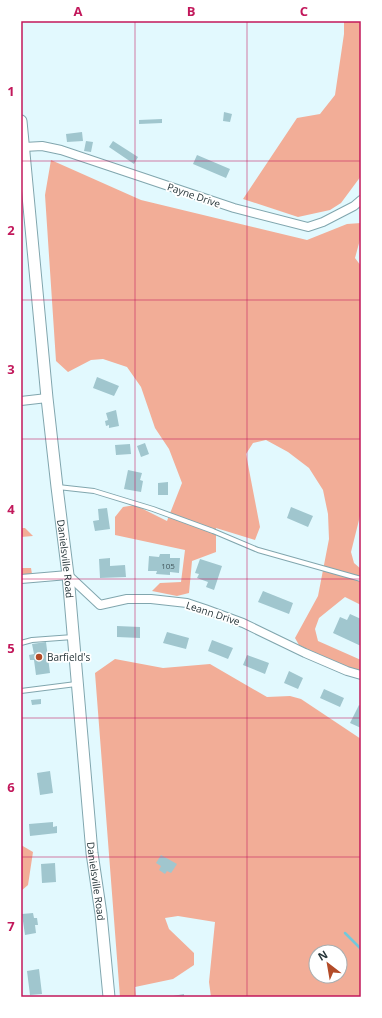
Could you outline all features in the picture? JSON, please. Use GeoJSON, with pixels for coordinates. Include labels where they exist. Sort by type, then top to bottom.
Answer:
{"type":"FeatureCollection","features":[{"type":"Feature","properties":{"kind":"main road","name":"Danielsville Road"},"geometry":{"type":"LineString","coordinates":[[21,121],[57,487],[68,575],[92,853],[101,914],[109,997]]}},
{"type":"Feature","properties":{"kind":"street","name":"Payne Drive"},"geometry":{"type":"LineString","coordinates":[[24,147],[42,146],[61,150],[234,208],[308,226],[323,222],[354,206],[361,200]]}},
{"type":"Feature","properties":{"kind":"street"},"geometry":{"type":"LineString","coordinates":[[21,400],[48,398]]}},
{"type":"Feature","properties":{"kind":"street"},"geometry":{"type":"LineString","coordinates":[[21,579],[68,575]]}},
{"type":"Feature","properties":{"kind":"street","name":"Leann Drive"},"geometry":{"type":"LineString","coordinates":[[68,575],[100,605],[127,599],[151,599],[187,604],[243,623],[305,653],[347,671],[361,675]]}},
{"type":"Feature","properties":{"kind":"lane"},"geometry":{"type":"LineString","coordinates":[[57,487],[94,490],[153,509],[213,531],[258,550],[361,579]]}},
{"type":"Feature","properties":{"kind":"lane"},"geometry":{"type":"LineString","coordinates":[[21,643],[32,640],[73,637]]}},
{"type":"Feature","properties":{"kind":"lane"},"geometry":{"type":"LineString","coordinates":[[21,691],[77,684]]}},
{"type":"Feature","properties":{"kind":"shaded area"},"geometry":{"type":"Polygon","coordinates":[[[344,21],[361,21],[361,176],[341,203],[330,210],[298,217],[243,199],[297,118],[320,114],[335,95],[344,34],[344,21]]]}},
{"type":"Feature","properties":{"kind":"shaded area"},"geometry":{"type":"Polygon","coordinates":[[[51,160],[141,200],[307,240],[347,224],[361,223],[361,236],[355,258],[361,266],[361,516],[351,552],[354,563],[361,569],[361,605],[345,597],[319,618],[315,629],[318,641],[361,660],[361,673],[357,674],[299,645],[295,638],[318,596],[329,539],[328,514],[323,490],[309,468],[288,452],[266,440],[253,443],[246,454],[260,527],[255,540],[216,528],[216,552],[192,561],[189,593],[177,596],[152,591],[160,583],[181,582],[185,550],[115,535],[115,517],[123,507],[135,505],[167,521],[182,483],[169,449],[155,428],[141,387],[127,367],[103,359],[91,360],[68,372],[56,361],[45,195],[51,160]]]}},
{"type":"Feature","properties":{"kind":"shaded area"},"geometry":{"type":"Polygon","coordinates":[[[21,528],[25,528],[33,536],[21,537],[21,528]]]}},
{"type":"Feature","properties":{"kind":"shaded area"},"geometry":{"type":"Polygon","coordinates":[[[21,568],[31,568],[32,574],[21,574],[21,568]]]}},
{"type":"Feature","properties":{"kind":"shaded area"},"geometry":{"type":"Polygon","coordinates":[[[115,659],[163,668],[210,664],[267,697],[290,696],[301,699],[361,739],[361,997],[211,997],[209,982],[215,922],[178,916],[165,918],[169,929],[194,953],[194,965],[173,979],[135,987],[136,997],[120,997],[95,673],[115,659]]]}},
{"type":"Feature","properties":{"kind":"shaded area"},"geometry":{"type":"Polygon","coordinates":[[[21,845],[33,852],[28,885],[21,891],[21,845]]]}},
{"type":"Feature","properties":{"kind":"building"},"geometry":{"type":"Polygon","coordinates":[[[224,112],[232,114],[230,122],[223,121],[224,112]]]}},
{"type":"Feature","properties":{"kind":"building"},"geometry":{"type":"Polygon","coordinates":[[[162,119],[162,123],[139,124],[139,120],[162,119]]]}},
{"type":"Feature","properties":{"kind":"building"},"geometry":{"type":"Polygon","coordinates":[[[82,132],[83,141],[67,142],[66,134],[82,132]]]}},
{"type":"Feature","properties":{"kind":"building"},"geometry":{"type":"Polygon","coordinates":[[[86,141],[93,142],[91,152],[84,151],[86,141]]]}},
{"type":"Feature","properties":{"kind":"building"},"geometry":{"type":"Polygon","coordinates":[[[113,141],[138,157],[134,164],[109,147],[113,141]]]}},
{"type":"Feature","properties":{"kind":"building"},"geometry":{"type":"Polygon","coordinates":[[[197,155],[230,169],[226,178],[193,164],[197,155]]]}},
{"type":"Feature","properties":{"kind":"building"},"geometry":{"type":"Polygon","coordinates":[[[97,377],[119,386],[114,396],[93,388],[97,377]]]}},
{"type":"Feature","properties":{"kind":"building"},"geometry":{"type":"Polygon","coordinates":[[[116,410],[119,426],[109,428],[109,425],[106,426],[105,421],[108,420],[106,413],[116,410]]]}},
{"type":"Feature","properties":{"kind":"building"},"geometry":{"type":"Polygon","coordinates":[[[145,443],[149,454],[141,457],[137,446],[145,443]]]}},
{"type":"Feature","properties":{"kind":"building"},"geometry":{"type":"Polygon","coordinates":[[[130,444],[131,454],[116,455],[115,445],[130,444]]]}},
{"type":"Feature","properties":{"kind":"building"},"geometry":{"type":"Polygon","coordinates":[[[128,470],[142,473],[140,480],[143,481],[141,492],[124,489],[128,470]]]}},
{"type":"Feature","properties":{"kind":"building"},"geometry":{"type":"Polygon","coordinates":[[[168,482],[168,495],[158,495],[158,483],[168,482]]]}},
{"type":"Feature","properties":{"kind":"building"},"geometry":{"type":"Polygon","coordinates":[[[291,507],[313,516],[308,527],[287,518],[291,507]]]}},
{"type":"Feature","properties":{"kind":"building"},"geometry":{"type":"Polygon","coordinates":[[[107,508],[110,529],[95,531],[93,521],[99,520],[98,509],[107,508]]]}},
{"type":"Feature","properties":{"kind":"building"},"geometry":{"type":"Polygon","coordinates":[[[160,554],[170,554],[170,558],[180,558],[179,573],[170,572],[170,575],[156,574],[157,571],[148,571],[149,556],[159,557],[160,554]]]}},
{"type":"Feature","properties":{"kind":"building"},"geometry":{"type":"Polygon","coordinates":[[[110,558],[110,566],[125,565],[126,577],[100,578],[99,559],[110,558]]]}},
{"type":"Feature","properties":{"kind":"building"},"geometry":{"type":"Polygon","coordinates":[[[200,559],[222,566],[214,590],[206,587],[208,582],[197,578],[199,574],[195,573],[200,559]]]}},
{"type":"Feature","properties":{"kind":"building"},"geometry":{"type":"Polygon","coordinates":[[[263,591],[293,603],[289,614],[258,602],[263,591]]]}},
{"type":"Feature","properties":{"kind":"building"},"geometry":{"type":"Polygon","coordinates":[[[350,614],[361,619],[361,646],[333,633],[340,617],[347,620],[350,614]]]}},
{"type":"Feature","properties":{"kind":"building"},"geometry":{"type":"Polygon","coordinates":[[[117,626],[140,627],[140,638],[117,637],[117,626]]]}},
{"type":"Feature","properties":{"kind":"building"},"geometry":{"type":"Polygon","coordinates":[[[167,632],[189,638],[186,649],[163,643],[167,632]]]}},
{"type":"Feature","properties":{"kind":"building"},"geometry":{"type":"Polygon","coordinates":[[[212,640],[233,648],[228,659],[208,651],[212,640]]]}},
{"type":"Feature","properties":{"kind":"building","name":"Barfield's"},"geometry":{"type":"Polygon","coordinates":[[[46,642],[50,673],[36,675],[34,660],[30,660],[29,655],[34,654],[32,644],[46,642]]]}},
{"type":"Feature","properties":{"kind":"building"},"geometry":{"type":"Polygon","coordinates":[[[247,655],[269,663],[265,674],[243,665],[247,655]]]}},
{"type":"Feature","properties":{"kind":"building"},"geometry":{"type":"Polygon","coordinates":[[[289,671],[303,678],[298,689],[284,683],[289,671]]]}},
{"type":"Feature","properties":{"kind":"building"},"geometry":{"type":"Polygon","coordinates":[[[324,689],[344,698],[340,707],[320,698],[324,689]]]}},
{"type":"Feature","properties":{"kind":"building"},"geometry":{"type":"Polygon","coordinates":[[[41,699],[41,704],[32,705],[31,700],[41,699]]]}},
{"type":"Feature","properties":{"kind":"building"},"geometry":{"type":"Polygon","coordinates":[[[359,705],[361,706],[361,728],[350,723],[359,705]]]}},
{"type":"Feature","properties":{"kind":"building"},"geometry":{"type":"Polygon","coordinates":[[[50,771],[53,793],[40,795],[37,773],[50,771]]]}},
{"type":"Feature","properties":{"kind":"building"},"geometry":{"type":"Polygon","coordinates":[[[53,822],[53,827],[57,826],[57,833],[30,836],[29,824],[53,822]]]}},
{"type":"Feature","properties":{"kind":"building"},"geometry":{"type":"Polygon","coordinates":[[[161,855],[177,864],[171,873],[167,871],[165,874],[159,870],[161,866],[156,863],[161,855]]]}},
{"type":"Feature","properties":{"kind":"building"},"geometry":{"type":"Polygon","coordinates":[[[55,863],[56,882],[42,883],[41,864],[55,863]]]}},
{"type":"Feature","properties":{"kind":"building"},"geometry":{"type":"Polygon","coordinates":[[[33,913],[34,918],[37,918],[38,925],[35,925],[36,933],[25,935],[22,914],[33,913]]]}},
{"type":"Feature","properties":{"kind":"building"},"geometry":{"type":"Polygon","coordinates":[[[39,969],[42,994],[30,995],[27,971],[39,969]]]}},
{"type":"Feature","properties":{"kind":"building"},"geometry":{"type":"Polygon","coordinates":[[[184,994],[184,997],[173,997],[173,996],[184,994]]]}},
{"type":"Feature","properties":{"kind":"waterway"},"geometry":{"type":"LineString","coordinates":[[345,933],[361,949]]}},
{"type":"Feature","properties":{"kind":"place","name":"Barfield's"},"geometry":{"type":"Point","coordinates":[39,657]}}]}
